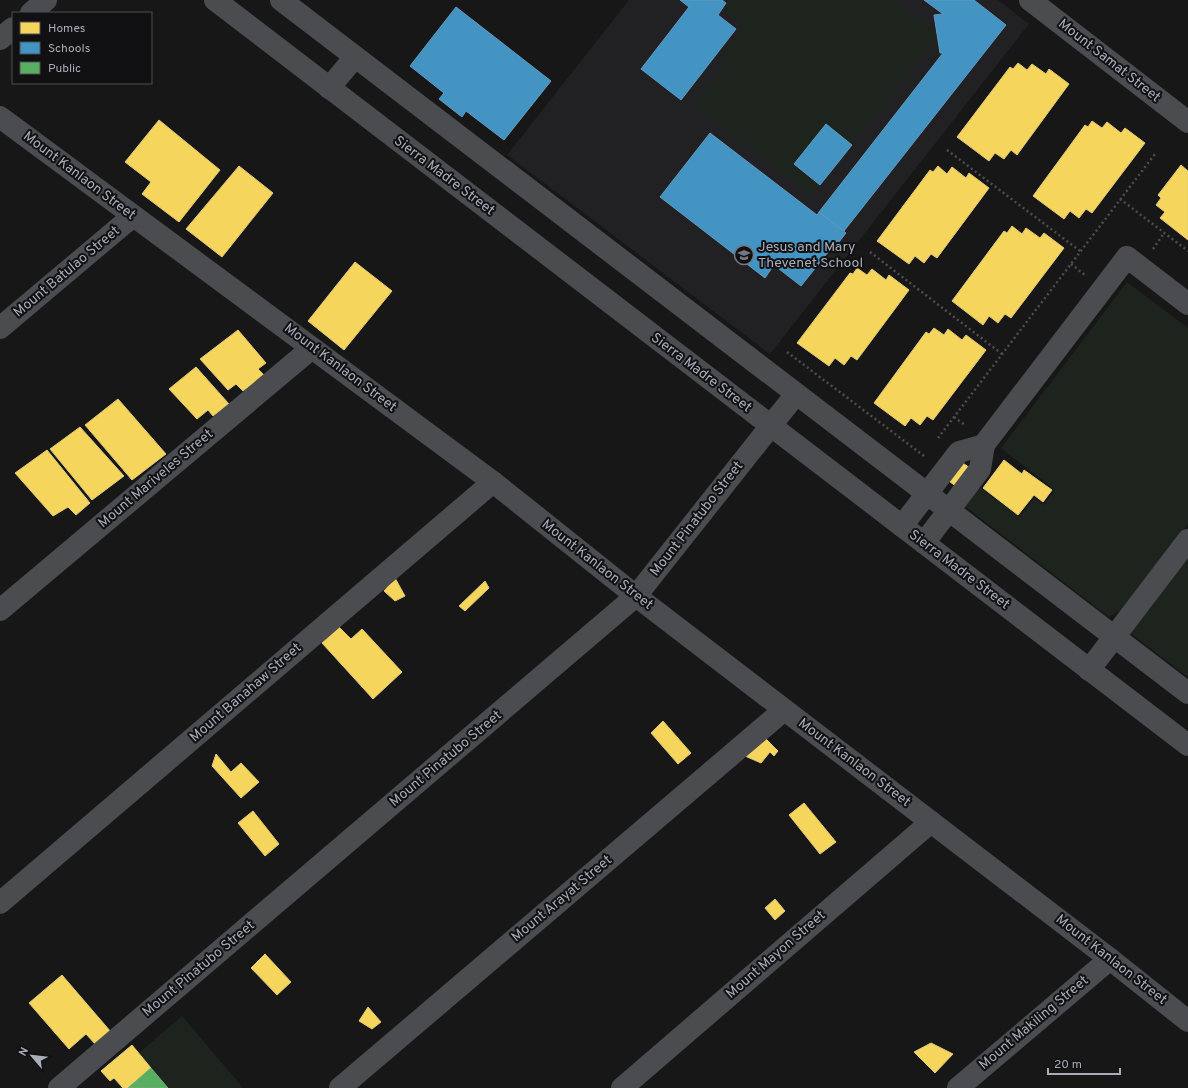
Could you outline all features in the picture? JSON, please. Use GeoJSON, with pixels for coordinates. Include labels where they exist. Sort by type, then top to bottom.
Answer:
{"type":"FeatureCollection","features":[{"type":"Feature","properties":{"kind":"street"},"geometry":{"type":"LineString","coordinates":[[32,12],[46,0]]}},
{"type":"Feature","properties":{"kind":"street","name":"Sierra Madre Street"},"geometry":{"type":"LineString","coordinates":[[215,0],[1188,746]]}},
{"type":"Feature","properties":{"kind":"street"},"geometry":{"type":"LineString","coordinates":[[281,0],[1188,693]]}},
{"type":"Feature","properties":{"kind":"street","name":"Mount Samat Street"},"geometry":{"type":"LineString","coordinates":[[1030,0],[1188,122]]}},
{"type":"Feature","properties":{"kind":"street"},"geometry":{"type":"LineString","coordinates":[[0,40],[12,29]]}},
{"type":"Feature","properties":{"kind":"street"},"geometry":{"type":"LineString","coordinates":[[329,88],[355,57]]}},
{"type":"Feature","properties":{"kind":"street","name":"Mount Kanlaon Street"},"geometry":{"type":"LineString","coordinates":[[0,117],[493,482],[636,596],[1110,959],[1188,1021]]}},
{"type":"Feature","properties":{"kind":"street","name":"Mount Batulao Street"},"geometry":{"type":"LineString","coordinates":[[0,328],[133,216]]}},
{"type":"Feature","properties":{"kind":"street"},"geometry":{"type":"LineString","coordinates":[[924,543],[980,469],[984,445],[1127,257],[1188,304]]}},
{"type":"Feature","properties":{"kind":"street","name":"Mount Mariveles Street"},"geometry":{"type":"LineString","coordinates":[[0,610],[312,348]]}},
{"type":"Feature","properties":{"kind":"street","name":"Mount Pinatubo Street"},"geometry":{"type":"LineString","coordinates":[[59,1088],[636,596],[796,394]]}},
{"type":"Feature","properties":{"kind":"street"},"geometry":{"type":"LineString","coordinates":[[902,526],[959,452],[984,445]]}},
{"type":"Feature","properties":{"kind":"street","name":"Mount Banahaw Street"},"geometry":{"type":"LineString","coordinates":[[0,903],[493,482]]}},
{"type":"Feature","properties":{"kind":"street"},"geometry":{"type":"LineString","coordinates":[[1089,670],[1188,540]]}},
{"type":"Feature","properties":{"kind":"street","name":"Mount Arayat Street"},"geometry":{"type":"LineString","coordinates":[[340,1088],[784,710]]}},
{"type":"Feature","properties":{"kind":"street","name":"Mount Mayon Street"},"geometry":{"type":"LineString","coordinates":[[622,1088],[931,822]]}},
{"type":"Feature","properties":{"kind":"street","name":"Mount Makiling Street"},"geometry":{"type":"LineString","coordinates":[[958,1088],[1110,959]]}},
{"type":"Feature","properties":{"kind":"path"},"geometry":{"type":"LineString","coordinates":[[947,150],[1080,251]]}},
{"type":"Feature","properties":{"kind":"path"},"geometry":{"type":"LineString","coordinates":[[937,440],[1155,154]]}},
{"type":"Feature","properties":{"kind":"path"},"geometry":{"type":"LineString","coordinates":[[1120,199],[1188,251]]}},
{"type":"Feature","properties":{"kind":"path"},"geometry":{"type":"LineString","coordinates":[[870,252],[1002,354]]}},
{"type":"Feature","properties":{"kind":"path"},"geometry":{"type":"LineString","coordinates":[[787,352],[924,456],[928,451]]}},
{"type":"Feature","properties":{"kind":"shaded area","name":"Jesus and Mary Thevenet School"},"geometry":{"type":"Polygon","coordinates":[[[629,0],[998,0],[1029,24],[770,354],[507,155],[629,0]]]}},
{"type":"Feature","properties":{"kind":"shaded area"},"geometry":{"type":"Polygon","coordinates":[[[729,0],[894,0],[938,35],[852,145],[826,125],[794,164],[820,185],[811,196],[695,106],[727,64],[720,58],[744,26],[722,9],[729,0]]]}},
{"type":"Feature","properties":{"kind":"shaded area"},"geometry":{"type":"Polygon","coordinates":[[[1127,282],[1188,328],[1188,524],[1123,609],[1109,617],[962,504],[977,485],[1019,517],[1034,498],[1044,505],[1055,490],[1001,448],[1127,282]]]}},
{"type":"Feature","properties":{"kind":"shaded area"},"geometry":{"type":"Polygon","coordinates":[[[1188,554],[1188,677],[1129,632],[1188,554]]]}},
{"type":"Feature","properties":{"kind":"shaded area"},"geometry":{"type":"Polygon","coordinates":[[[182,1016],[243,1088],[168,1088],[139,1053],[182,1016]]]}},
{"type":"Feature","properties":{"kind":"building: Homes"},"geometry":{"type":"Polygon","coordinates":[[[1018,63],[1027,70],[1032,64],[1046,74],[1049,69],[1069,84],[1017,155],[1011,150],[1004,159],[995,153],[989,161],[957,137],[1010,67],[1013,69],[1018,63]]]}},
{"type":"Feature","properties":{"kind":"building: Homes"},"geometry":{"type":"Polygon","coordinates":[[[159,120],[220,170],[179,222],[142,194],[151,182],[125,162],[159,120]]]}},
{"type":"Feature","properties":{"kind":"building: Homes"},"geometry":{"type":"Polygon","coordinates":[[[1092,121],[1102,128],[1107,122],[1121,133],[1125,128],[1145,143],[1092,213],[1086,209],[1079,218],[1070,211],[1064,219],[1033,196],[1085,125],[1088,127],[1092,121]]]}},
{"type":"Feature","properties":{"kind":"building: Homes"},"geometry":{"type":"Polygon","coordinates":[[[1181,165],[1188,171],[1188,240],[1160,218],[1165,212],[1156,205],[1161,198],[1158,195],[1181,165]]]}},
{"type":"Feature","properties":{"kind":"building: Homes"},"geometry":{"type":"Polygon","coordinates":[[[239,166],[273,193],[222,257],[186,229],[239,166]]]}},
{"type":"Feature","properties":{"kind":"building: Homes"},"geometry":{"type":"Polygon","coordinates":[[[938,166],[947,174],[952,167],[966,178],[969,173],[989,188],[937,258],[931,254],[924,263],[915,256],[909,264],[877,241],[930,170],[933,172],[938,166]]]}},
{"type":"Feature","properties":{"kind":"building: Homes"},"geometry":{"type":"Polygon","coordinates":[[[1012,226],[1022,234],[1026,228],[1040,238],[1044,233],[1064,248],[1011,318],[1005,314],[998,323],[989,316],[983,325],[952,301],[1004,231],[1007,233],[1012,226]]]}},
{"type":"Feature","properties":{"kind":"building: Homes"},"geometry":{"type":"Polygon","coordinates":[[[355,262],[392,291],[344,350],[308,321],[355,262]]]}},
{"type":"Feature","properties":{"kind":"building: Homes"},"geometry":{"type":"Polygon","coordinates":[[[857,268],[867,275],[872,269],[886,280],[889,275],[909,290],[857,360],[851,356],[844,365],[835,358],[829,366],[797,343],[850,273],[853,274],[857,268]]]}},
{"type":"Feature","properties":{"kind":"building: Homes"},"geometry":{"type":"Polygon","coordinates":[[[934,328],[944,335],[948,329],[962,340],[966,335],[986,350],[933,420],[927,416],[920,425],[911,418],[905,426],[874,403],[926,332],[929,334],[934,328]]]}},
{"type":"Feature","properties":{"kind":"building: Homes"},"geometry":{"type":"Polygon","coordinates":[[[238,330],[266,363],[258,369],[264,375],[243,391],[236,384],[228,390],[200,359],[238,330]]]}},
{"type":"Feature","properties":{"kind":"building: Homes"},"geometry":{"type":"Polygon","coordinates":[[[196,367],[229,404],[213,416],[208,410],[197,419],[169,389],[196,367]]]}},
{"type":"Feature","properties":{"kind":"building: Homes"},"geometry":{"type":"Polygon","coordinates":[[[118,399],[166,454],[132,480],[85,425],[118,399]]]}},
{"type":"Feature","properties":{"kind":"building: Homes"},"geometry":{"type":"Polygon","coordinates":[[[80,427],[124,476],[92,500],[50,449],[80,427]]]}},
{"type":"Feature","properties":{"kind":"building: Homes"},"geometry":{"type":"Polygon","coordinates":[[[47,450],[90,503],[76,515],[68,507],[53,516],[15,473],[47,450]]]}},
{"type":"Feature","properties":{"kind":"building: Homes"},"geometry":{"type":"Polygon","coordinates":[[[1004,460],[1022,474],[1024,470],[1052,490],[1043,502],[1034,495],[1018,515],[983,488],[1004,460]]]}},
{"type":"Feature","properties":{"kind":"building: Homes"},"geometry":{"type":"Polygon","coordinates":[[[960,461],[970,468],[957,487],[946,479],[960,461]]]}},
{"type":"Feature","properties":{"kind":"building: Homes"},"geometry":{"type":"Polygon","coordinates":[[[395,578],[405,596],[395,601],[384,591],[395,578]]]}},
{"type":"Feature","properties":{"kind":"building: Homes"},"geometry":{"type":"Polygon","coordinates":[[[485,581],[489,588],[465,611],[459,606],[485,581]]]}},
{"type":"Feature","properties":{"kind":"building: Homes"},"geometry":{"type":"Polygon","coordinates":[[[339,627],[351,639],[362,629],[402,672],[373,699],[322,643],[339,627]]]}},
{"type":"Feature","properties":{"kind":"building: Homes"},"geometry":{"type":"Polygon","coordinates":[[[663,721],[691,753],[678,764],[651,733],[663,721]]]}},
{"type":"Feature","properties":{"kind":"building: Homes"},"geometry":{"type":"Polygon","coordinates":[[[763,736],[778,751],[774,756],[770,752],[761,763],[745,756],[763,736]]]}},
{"type":"Feature","properties":{"kind":"building: Homes"},"geometry":{"type":"Polygon","coordinates":[[[216,754],[231,772],[241,763],[259,782],[241,798],[212,766],[216,754]]]}},
{"type":"Feature","properties":{"kind":"building: Homes"},"geometry":{"type":"Polygon","coordinates":[[[804,803],[836,842],[820,854],[789,815],[804,803]]]}},
{"type":"Feature","properties":{"kind":"building: Homes"},"geometry":{"type":"Polygon","coordinates":[[[253,811],[279,844],[265,856],[238,823],[253,811]]]}},
{"type":"Feature","properties":{"kind":"building: Homes"},"geometry":{"type":"Polygon","coordinates":[[[775,899],[785,911],[775,920],[765,908],[775,899]]]}},
{"type":"Feature","properties":{"kind":"building: Homes"},"geometry":{"type":"Polygon","coordinates":[[[265,954],[291,982],[277,995],[251,968],[265,954]]]}},
{"type":"Feature","properties":{"kind":"building: Homes"},"geometry":{"type":"Polygon","coordinates":[[[62,975],[111,1032],[96,1045],[86,1034],[69,1049],[29,1003],[62,975]]]}},
{"type":"Feature","properties":{"kind":"building: Homes"},"geometry":{"type":"Polygon","coordinates":[[[368,1007],[381,1022],[372,1029],[359,1021],[368,1007]]]}},
{"type":"Feature","properties":{"kind":"building: Homes"},"geometry":{"type":"Polygon","coordinates":[[[931,1043],[953,1054],[935,1073],[914,1052],[931,1043]]]}},
{"type":"Feature","properties":{"kind":"building: Homes"},"geometry":{"type":"Polygon","coordinates":[[[132,1045],[151,1068],[128,1088],[123,1088],[114,1078],[110,1081],[101,1071],[132,1045]]]}},
{"type":"Feature","properties":{"kind":"building: Schools"},"geometry":{"type":"Polygon","coordinates":[[[680,0],[722,0],[726,3],[718,15],[736,29],[681,100],[641,69],[689,7],[680,0]]]}},
{"type":"Feature","properties":{"kind":"building: Schools"},"geometry":{"type":"Polygon","coordinates":[[[924,0],[974,0],[1006,25],[844,231],[819,212],[943,53],[940,53],[934,15],[943,14],[924,0]]]}},
{"type":"Feature","properties":{"kind":"building: Schools"},"geometry":{"type":"Polygon","coordinates":[[[456,7],[551,81],[504,140],[466,111],[462,117],[439,99],[444,93],[410,66],[456,7]]]}},
{"type":"Feature","properties":{"kind":"building: Schools"},"geometry":{"type":"Polygon","coordinates":[[[826,124],[852,145],[820,185],[794,164],[826,124]]]}},
{"type":"Feature","properties":{"kind":"building: Schools"},"geometry":{"type":"Polygon","coordinates":[[[710,133],[817,215],[819,212],[846,233],[839,242],[837,241],[801,286],[774,265],[765,278],[660,197],[710,133]]]}},
{"type":"Feature","properties":{"kind":"building: Public"},"geometry":{"type":"Polygon","coordinates":[[[151,1068],[168,1088],[128,1088],[151,1068]]]}},
{"type":"Feature","properties":{"kind":"place","name":"Jesus and Mary Thevenet School"},"geometry":{"type":"Point","coordinates":[744,255]}}]}
